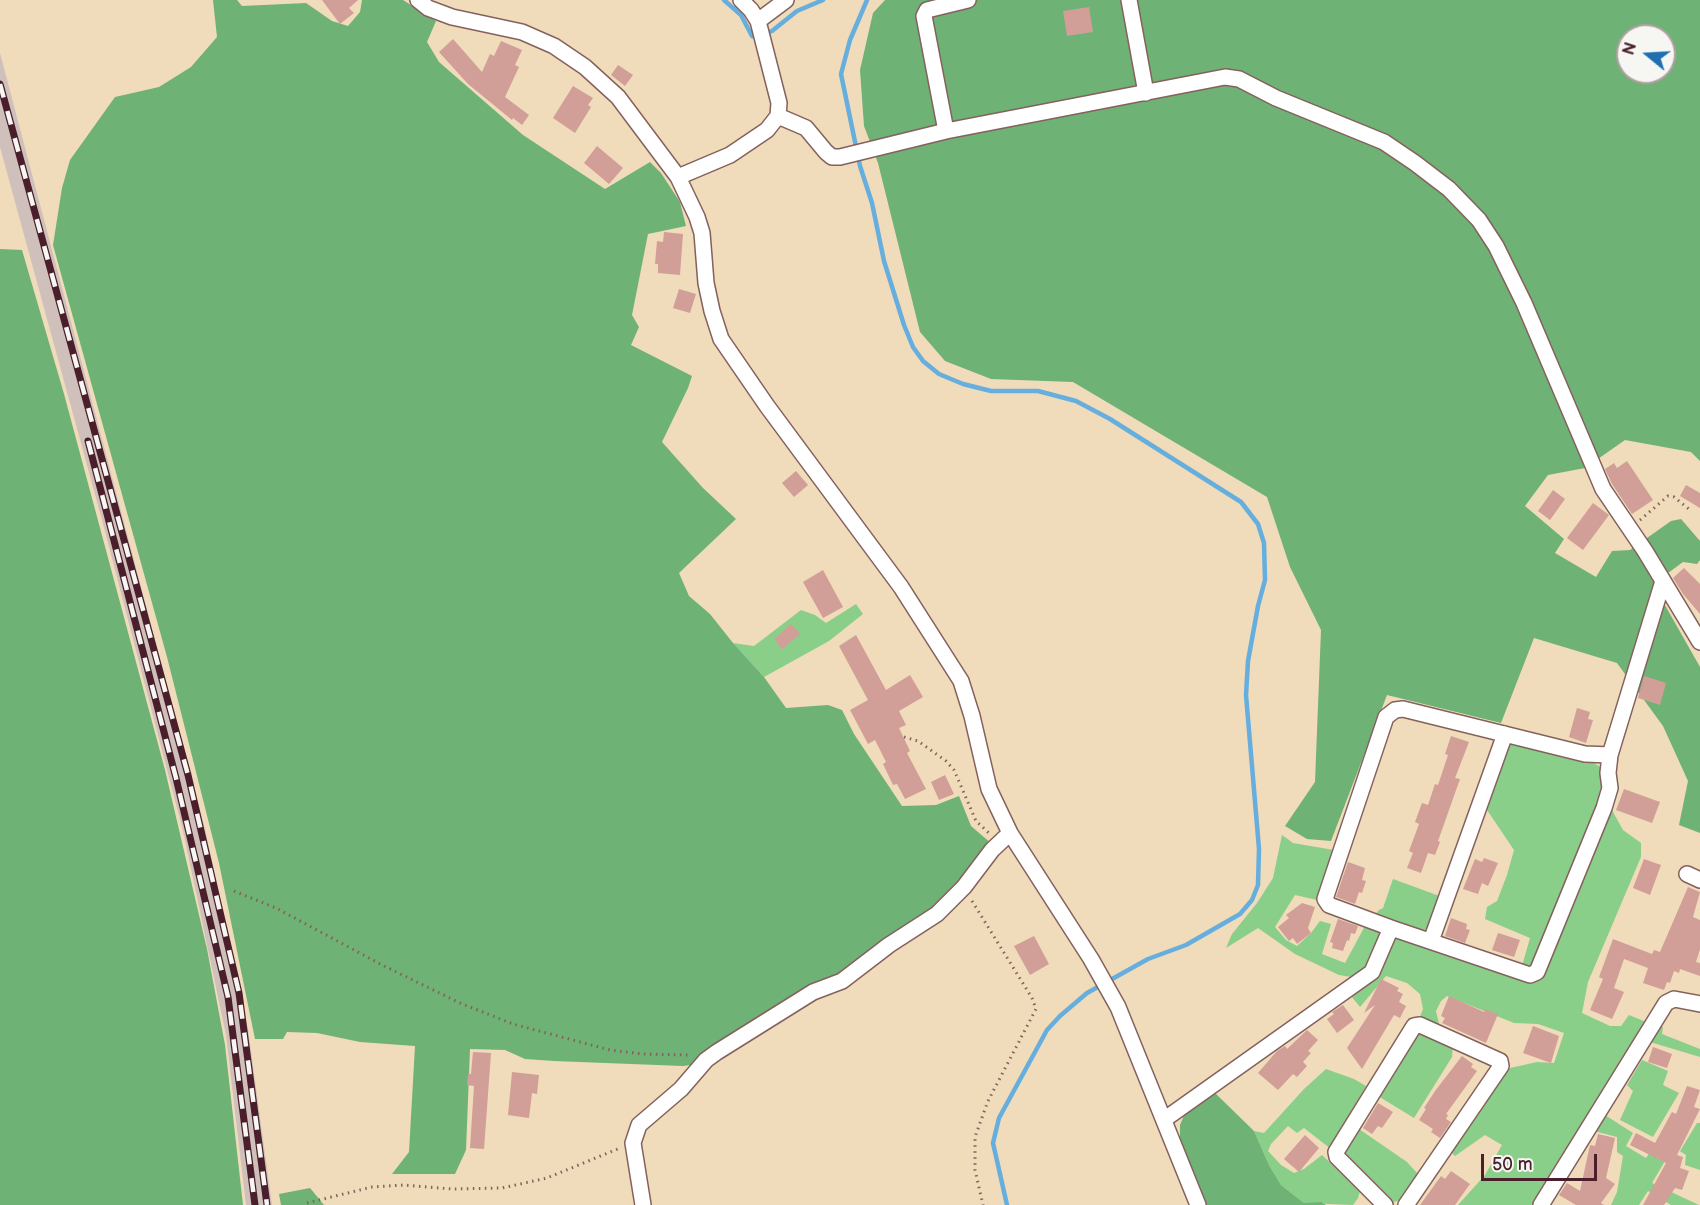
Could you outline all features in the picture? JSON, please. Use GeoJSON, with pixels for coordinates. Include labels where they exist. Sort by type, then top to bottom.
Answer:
{"type":"FeatureCollection","features":[{"type":"Feature","properties":{"kind":"street"},"geometry":{"type":"LineString","coordinates":[[418,0],[428,8],[452,17],[522,32],[554,46],[585,67],[618,97],[678,177],[702,233],[708,292],[721,339],[767,406],[901,587],[961,681],[972,716],[989,789],[1005,837],[1097,971],[1113,999],[1165,1119],[1198,1205]]}},
{"type":"Feature","properties":{"kind":"street"},"geometry":{"type":"LineString","coordinates":[[678,177],[730,155],[767,130],[778,116],[778,103],[758,21],[741,0]]}},
{"type":"Feature","properties":{"kind":"street"},"geometry":{"type":"LineString","coordinates":[[758,21],[786,0]]}},
{"type":"Feature","properties":{"kind":"street"},"geometry":{"type":"LineString","coordinates":[[946,131],[924,16],[927,10],[968,0]]}},
{"type":"Feature","properties":{"kind":"street"},"geometry":{"type":"LineString","coordinates":[[1129,0],[1146,93]]}},
{"type":"Feature","properties":{"kind":"street"},"geometry":{"type":"LineString","coordinates":[[778,116],[806,128],[832,157],[946,131],[1225,77],[1239,79],[1276,98],[1384,142],[1449,189],[1479,220],[1496,246],[1524,303],[1603,489],[1700,642]]}},
{"type":"Feature","properties":{"kind":"street"},"geometry":{"type":"LineString","coordinates":[[1610,755],[1585,754],[1403,709],[1395,710],[1386,717],[1325,899],[1329,905],[1391,928],[1530,975],[1537,972],[1604,808],[1610,788],[1608,773],[1610,755],[1663,581]]}},
{"type":"Feature","properties":{"kind":"street"},"geometry":{"type":"LineString","coordinates":[[1431,941],[1505,734]]}},
{"type":"Feature","properties":{"kind":"street"},"geometry":{"type":"LineString","coordinates":[[642,1205],[633,1143],[639,1125],[681,1089],[706,1060],[813,992],[842,981],[889,945],[937,914],[964,887],[1005,837]]}},
{"type":"Feature","properties":{"kind":"street"},"geometry":{"type":"LineString","coordinates":[[1165,1119],[1372,972],[1391,928]]}},
{"type":"Feature","properties":{"kind":"street"},"geometry":{"type":"LineString","coordinates":[[1542,1205],[1666,1003],[1674,999],[1700,1004]]}},
{"type":"Feature","properties":{"kind":"street"},"geometry":{"type":"LineString","coordinates":[[1385,1205],[1337,1157],[1336,1152],[1414,1026],[1420,1025],[1500,1061],[1502,1066],[1406,1205]]}},
{"type":"Feature","properties":{"kind":"path"},"geometry":{"type":"LineString","coordinates":[[1630,530],[1668,496],[1674,497],[1690,510]]}},
{"type":"Feature","properties":{"kind":"path"},"geometry":{"type":"LineString","coordinates":[[904,737],[918,741],[946,761],[958,777],[976,821],[1005,837]]}},
{"type":"Feature","properties":{"kind":"path"},"geometry":{"type":"LineString","coordinates":[[964,887],[1032,998],[1036,1010],[988,1101],[975,1137],[975,1170],[983,1205]]}},
{"type":"Feature","properties":{"kind":"path"},"geometry":{"type":"LineString","coordinates":[[234,891],[276,908],[460,1004],[513,1024],[610,1050],[644,1054],[693,1055],[706,1060]]}},
{"type":"Feature","properties":{"kind":"path"},"geometry":{"type":"LineString","coordinates":[[307,1203],[372,1187],[403,1185],[502,1188],[547,1178],[633,1143]]}},
{"type":"Feature","properties":{"kind":"shaded area"},"geometry":{"type":"Polygon","coordinates":[[[0,53],[205,829],[248,1029],[272,1205],[246,1205],[226,1035],[183,831],[102,520],[0,147],[0,53]]]}},
{"type":"Feature","properties":{"kind":"green space"},"geometry":{"type":"Polygon","coordinates":[[[213,0],[237,0],[242,6],[306,3],[332,21],[348,26],[360,12],[362,0],[403,0],[436,21],[427,42],[439,62],[523,135],[605,189],[650,162],[661,173],[680,202],[686,226],[648,234],[632,315],[639,327],[631,345],[692,376],[662,442],[703,488],[736,519],[679,573],[689,596],[710,614],[764,677],[786,708],[828,705],[842,710],[854,734],[902,806],[936,805],[959,796],[971,826],[992,844],[935,909],[839,977],[734,1036],[691,1065],[525,1059],[505,1050],[470,1049],[466,1150],[455,1174],[392,1174],[409,1152],[415,1046],[360,1042],[317,1033],[287,1032],[283,1039],[255,1039],[219,863],[167,657],[53,245],[62,188],[70,160],[115,97],[159,87],[191,67],[217,37],[213,0]]]}},
{"type":"Feature","properties":{"kind":"green space"},"geometry":{"type":"Polygon","coordinates":[[[885,0],[1700,0],[1700,461],[1691,452],[1625,440],[1585,468],[1548,475],[1525,506],[1564,539],[1555,553],[1596,577],[1612,551],[1630,550],[1671,521],[1681,519],[1700,541],[1700,560],[1697,564],[1683,562],[1653,584],[1700,667],[1700,833],[1679,825],[1688,781],[1663,726],[1617,663],[1534,638],[1501,723],[1387,695],[1331,841],[1307,839],[1285,826],[1315,782],[1321,630],[1290,567],[1267,497],[1073,382],[991,379],[945,361],[920,332],[878,163],[864,126],[860,70],[873,13],[885,0]]]}},
{"type":"Feature","properties":{"kind":"green space"},"geometry":{"type":"Polygon","coordinates":[[[0,249],[22,250],[64,394],[165,770],[207,949],[225,1045],[243,1205],[0,1205],[0,249]]]}},
{"type":"Feature","properties":{"kind":"green space"},"geometry":{"type":"Polygon","coordinates":[[[856,604],[863,614],[829,641],[764,677],[733,643],[754,646],[801,610],[815,615],[826,623],[856,604]]]}},
{"type":"Feature","properties":{"kind":"green space"},"geometry":{"type":"Polygon","coordinates":[[[1509,744],[1591,761],[1600,767],[1613,812],[1623,830],[1641,843],[1641,857],[1588,982],[1582,1013],[1610,1026],[1621,1026],[1629,1015],[1646,1022],[1534,1205],[1458,1205],[1485,1175],[1502,1145],[1485,1135],[1455,1156],[1451,1152],[1510,1068],[1537,1062],[1554,1063],[1564,1033],[1538,1024],[1514,1023],[1447,996],[1441,1001],[1436,1011],[1439,1024],[1453,1045],[1452,1057],[1414,1118],[1378,1096],[1410,1043],[1423,1009],[1420,994],[1407,983],[1386,976],[1360,1007],[1351,996],[1351,977],[1339,975],[1295,954],[1258,928],[1226,948],[1232,934],[1257,903],[1273,878],[1282,835],[1293,843],[1334,850],[1317,900],[1295,895],[1275,927],[1286,940],[1297,946],[1320,921],[1331,924],[1322,954],[1345,963],[1365,926],[1383,908],[1393,879],[1445,898],[1432,934],[1522,966],[1530,938],[1485,919],[1487,907],[1497,901],[1514,850],[1487,810],[1509,744]]]}},
{"type":"Feature","properties":{"kind":"green space"},"geometry":{"type":"Polygon","coordinates":[[[1659,1026],[1663,1027],[1662,1034],[1700,1049],[1700,1057],[1650,1042],[1659,1026]]]}},
{"type":"Feature","properties":{"kind":"green space"},"geometry":{"type":"Polygon","coordinates":[[[1642,1060],[1668,1071],[1663,1085],[1679,1093],[1653,1137],[1620,1120],[1633,1091],[1627,1085],[1642,1060]]]}},
{"type":"Feature","properties":{"kind":"green space"},"geometry":{"type":"Polygon","coordinates":[[[1326,1069],[1366,1086],[1331,1149],[1304,1128],[1297,1133],[1288,1126],[1271,1144],[1268,1151],[1281,1165],[1294,1173],[1304,1169],[1322,1155],[1360,1191],[1353,1205],[1304,1203],[1281,1185],[1254,1131],[1264,1133],[1304,1089],[1326,1069]]]}},
{"type":"Feature","properties":{"kind":"green space"},"geometry":{"type":"Polygon","coordinates":[[[1214,1092],[1254,1131],[1281,1185],[1304,1203],[1321,1202],[1326,1205],[1206,1205],[1180,1139],[1180,1125],[1185,1113],[1214,1092]]]}},
{"type":"Feature","properties":{"kind":"green space"},"geometry":{"type":"Polygon","coordinates":[[[1605,1115],[1633,1133],[1626,1146],[1646,1158],[1655,1145],[1668,1156],[1652,1183],[1699,1205],[1671,1205],[1648,1191],[1639,1205],[1611,1205],[1617,1192],[1623,1156],[1617,1152],[1617,1137],[1594,1131],[1605,1115]]]}},
{"type":"Feature","properties":{"kind":"green space"},"geometry":{"type":"Polygon","coordinates":[[[1697,1123],[1700,1123],[1700,1170],[1685,1165],[1686,1155],[1680,1151],[1697,1123]]]}},
{"type":"Feature","properties":{"kind":"green space"},"geometry":{"type":"Polygon","coordinates":[[[1359,1129],[1407,1162],[1418,1174],[1400,1200],[1391,1203],[1345,1159],[1345,1152],[1359,1129]]]}},
{"type":"Feature","properties":{"kind":"green space"},"geometry":{"type":"Polygon","coordinates":[[[310,1188],[324,1205],[281,1205],[279,1194],[310,1188]]]}},
{"type":"Feature","properties":{"kind":"building"},"geometry":{"type":"Polygon","coordinates":[[[322,0],[358,0],[349,8],[354,13],[340,24],[322,0]]]}},
{"type":"Feature","properties":{"kind":"building"},"geometry":{"type":"Polygon","coordinates":[[[1089,7],[1093,32],[1067,36],[1063,11],[1089,7]]]}},
{"type":"Feature","properties":{"kind":"building"},"geometry":{"type":"Polygon","coordinates":[[[453,39],[482,72],[490,54],[494,56],[501,41],[522,50],[515,65],[519,67],[505,97],[529,115],[522,125],[513,118],[512,120],[468,84],[439,52],[453,39]]]}},
{"type":"Feature","properties":{"kind":"building"},"geometry":{"type":"Polygon","coordinates":[[[618,65],[633,75],[625,86],[611,75],[618,65]]]}},
{"type":"Feature","properties":{"kind":"building"},"geometry":{"type":"Polygon","coordinates":[[[573,86],[593,98],[588,105],[591,107],[575,133],[553,118],[573,86]]]}},
{"type":"Feature","properties":{"kind":"building"},"geometry":{"type":"Polygon","coordinates":[[[597,146],[623,168],[609,184],[584,163],[597,146]]]}},
{"type":"Feature","properties":{"kind":"building"},"geometry":{"type":"Polygon","coordinates":[[[664,232],[683,234],[680,275],[658,273],[658,264],[655,264],[657,241],[663,242],[664,232]]]}},
{"type":"Feature","properties":{"kind":"building"},"geometry":{"type":"Polygon","coordinates":[[[679,289],[696,294],[690,313],[673,308],[679,289]]]}},
{"type":"Feature","properties":{"kind":"building"},"geometry":{"type":"Polygon","coordinates":[[[1627,461],[1653,500],[1632,514],[1605,469],[1614,463],[1617,468],[1627,461]]]}},
{"type":"Feature","properties":{"kind":"building"},"geometry":{"type":"Polygon","coordinates":[[[796,471],[808,485],[794,497],[782,483],[796,471]]]}},
{"type":"Feature","properties":{"kind":"building"},"geometry":{"type":"Polygon","coordinates":[[[1686,485],[1700,493],[1700,508],[1680,496],[1686,485]]]}},
{"type":"Feature","properties":{"kind":"building"},"geometry":{"type":"Polygon","coordinates":[[[1553,490],[1565,499],[1550,520],[1538,511],[1553,490]]]}},
{"type":"Feature","properties":{"kind":"building"},"geometry":{"type":"Polygon","coordinates":[[[1593,503],[1609,515],[1583,550],[1567,538],[1593,503]]]}},
{"type":"Feature","properties":{"kind":"building"},"geometry":{"type":"Polygon","coordinates":[[[1684,568],[1700,584],[1700,614],[1673,578],[1684,568]]]}},
{"type":"Feature","properties":{"kind":"building"},"geometry":{"type":"Polygon","coordinates":[[[823,570],[843,607],[823,618],[803,582],[823,570]]]}},
{"type":"Feature","properties":{"kind":"building"},"geometry":{"type":"Polygon","coordinates":[[[791,624],[800,634],[782,649],[774,639],[791,624]]]}},
{"type":"Feature","properties":{"kind":"building"},"geometry":{"type":"Polygon","coordinates":[[[856,635],[886,690],[910,675],[923,697],[899,711],[906,725],[899,728],[910,751],[907,753],[926,789],[905,799],[897,784],[893,785],[883,764],[886,762],[875,740],[868,744],[850,710],[868,700],[839,646],[856,635]]]}},
{"type":"Feature","properties":{"kind":"building"},"geometry":{"type":"Polygon","coordinates":[[[1644,676],[1666,683],[1660,705],[1638,698],[1644,676]]]}},
{"type":"Feature","properties":{"kind":"building"},"geometry":{"type":"Polygon","coordinates":[[[1577,708],[1590,712],[1588,719],[1593,720],[1586,743],[1569,737],[1577,708]]]}},
{"type":"Feature","properties":{"kind":"building"},"geometry":{"type":"Polygon","coordinates":[[[1451,736],[1469,742],[1455,778],[1460,779],[1438,841],[1440,842],[1435,855],[1428,853],[1421,873],[1407,868],[1413,853],[1409,851],[1419,824],[1415,822],[1422,803],[1428,805],[1435,784],[1438,785],[1448,755],[1445,754],[1451,736]]]}},
{"type":"Feature","properties":{"kind":"building"},"geometry":{"type":"Polygon","coordinates":[[[945,775],[954,794],[939,800],[931,782],[945,775]]]}},
{"type":"Feature","properties":{"kind":"building"},"geometry":{"type":"Polygon","coordinates":[[[1624,789],[1660,802],[1652,823],[1616,810],[1624,789]]]}},
{"type":"Feature","properties":{"kind":"building"},"geometry":{"type":"Polygon","coordinates":[[[1484,858],[1498,863],[1488,886],[1482,883],[1478,894],[1463,889],[1475,859],[1482,862],[1484,858]]]}},
{"type":"Feature","properties":{"kind":"building"},"geometry":{"type":"Polygon","coordinates":[[[1644,859],[1661,865],[1650,895],[1633,888],[1644,859]]]}},
{"type":"Feature","properties":{"kind":"building"},"geometry":{"type":"Polygon","coordinates":[[[1348,862],[1365,868],[1362,880],[1366,881],[1355,904],[1336,897],[1348,862]]]}},
{"type":"Feature","properties":{"kind":"building"},"geometry":{"type":"Polygon","coordinates":[[[1688,887],[1700,892],[1693,917],[1700,920],[1700,949],[1696,962],[1700,963],[1700,976],[1680,969],[1679,973],[1674,971],[1670,983],[1667,982],[1664,990],[1643,983],[1648,968],[1624,959],[1614,988],[1624,992],[1612,1019],[1590,1010],[1603,979],[1599,977],[1613,939],[1652,954],[1654,950],[1660,952],[1688,887]]]}},
{"type":"Feature","properties":{"kind":"building"},"geometry":{"type":"Polygon","coordinates":[[[1302,903],[1315,907],[1308,928],[1311,933],[1297,944],[1293,938],[1289,941],[1278,927],[1289,918],[1286,915],[1302,903]]]}},
{"type":"Feature","properties":{"kind":"building"},"geometry":{"type":"Polygon","coordinates":[[[1451,918],[1467,924],[1466,929],[1470,930],[1465,943],[1445,936],[1451,918]]]}},
{"type":"Feature","properties":{"kind":"building"},"geometry":{"type":"Polygon","coordinates":[[[1338,919],[1358,926],[1355,934],[1351,933],[1343,951],[1332,948],[1333,943],[1330,942],[1338,919]]]}},
{"type":"Feature","properties":{"kind":"building"},"geometry":{"type":"Polygon","coordinates":[[[1498,933],[1520,940],[1514,957],[1492,950],[1498,933]]]}},
{"type":"Feature","properties":{"kind":"building"},"geometry":{"type":"Polygon","coordinates":[[[1034,936],[1049,964],[1030,975],[1014,946],[1034,936]]]}},
{"type":"Feature","properties":{"kind":"building"},"geometry":{"type":"Polygon","coordinates":[[[1381,979],[1399,988],[1397,991],[1403,994],[1399,1002],[1406,1006],[1400,1018],[1394,1015],[1362,1069],[1347,1048],[1375,1005],[1364,1013],[1381,979]]]}},
{"type":"Feature","properties":{"kind":"building"},"geometry":{"type":"Polygon","coordinates":[[[1449,996],[1484,1012],[1485,1009],[1498,1014],[1486,1043],[1442,1023],[1445,1018],[1441,1016],[1449,996]]]}},
{"type":"Feature","properties":{"kind":"building"},"geometry":{"type":"Polygon","coordinates":[[[1343,1005],[1354,1020],[1337,1033],[1327,1019],[1334,1014],[1332,1012],[1343,1005]]]}},
{"type":"Feature","properties":{"kind":"building"},"geometry":{"type":"Polygon","coordinates":[[[1533,1026],[1559,1036],[1551,1063],[1523,1053],[1533,1026]]]}},
{"type":"Feature","properties":{"kind":"building"},"geometry":{"type":"Polygon","coordinates":[[[1307,1030],[1318,1040],[1308,1051],[1311,1053],[1303,1062],[1307,1066],[1297,1077],[1293,1074],[1278,1090],[1258,1073],[1277,1051],[1285,1046],[1287,1049],[1307,1030]]]}},
{"type":"Feature","properties":{"kind":"building"},"geometry":{"type":"Polygon","coordinates":[[[1653,1047],[1672,1054],[1667,1068],[1648,1062],[1653,1047]]]}},
{"type":"Feature","properties":{"kind":"building"},"geometry":{"type":"Polygon","coordinates":[[[473,1052],[491,1053],[484,1149],[470,1148],[474,1086],[467,1085],[468,1074],[471,1074],[473,1052]]]}},
{"type":"Feature","properties":{"kind":"building"},"geometry":{"type":"Polygon","coordinates":[[[1462,1056],[1473,1064],[1471,1067],[1477,1071],[1446,1114],[1448,1115],[1446,1119],[1451,1122],[1440,1138],[1431,1132],[1433,1129],[1419,1120],[1435,1091],[1462,1056]]]}},
{"type":"Feature","properties":{"kind":"building"},"geometry":{"type":"Polygon","coordinates":[[[512,1072],[539,1075],[537,1094],[532,1093],[529,1118],[508,1115],[512,1072]]]}},
{"type":"Feature","properties":{"kind":"building"},"geometry":{"type":"Polygon","coordinates":[[[1687,1086],[1700,1090],[1694,1107],[1700,1109],[1677,1155],[1683,1157],[1680,1168],[1689,1171],[1682,1190],[1675,1188],[1664,1205],[1643,1205],[1666,1163],[1630,1145],[1636,1133],[1655,1143],[1672,1112],[1676,1114],[1687,1086]]]}},
{"type":"Feature","properties":{"kind":"building"},"geometry":{"type":"Polygon","coordinates":[[[1378,1103],[1393,1112],[1382,1128],[1378,1126],[1372,1134],[1363,1128],[1378,1103]]]}},
{"type":"Feature","properties":{"kind":"building"},"geometry":{"type":"Polygon","coordinates":[[[1598,1134],[1615,1138],[1606,1178],[1615,1184],[1601,1203],[1604,1205],[1576,1205],[1559,1195],[1567,1183],[1580,1191],[1590,1145],[1595,1146],[1598,1134]]]}},
{"type":"Feature","properties":{"kind":"building"},"geometry":{"type":"Polygon","coordinates":[[[1305,1135],[1319,1148],[1299,1172],[1284,1159],[1305,1135]]]}},
{"type":"Feature","properties":{"kind":"building"},"geometry":{"type":"Polygon","coordinates":[[[1451,1171],[1470,1184],[1455,1205],[1420,1205],[1441,1176],[1445,1179],[1451,1171]]]}},
{"type":"Feature","properties":{"kind":"waterway"},"geometry":{"type":"LineString","coordinates":[[724,0],[741,15],[752,36],[756,37],[772,31],[797,11],[823,0]]}},
{"type":"Feature","properties":{"kind":"waterway"},"geometry":{"type":"LineString","coordinates":[[867,0],[850,40],[841,74],[860,166],[872,203],[884,261],[904,325],[913,347],[923,361],[939,374],[963,384],[991,391],[1038,391],[1076,401],[1110,419],[1241,502],[1258,524],[1264,543],[1265,580],[1248,661],[1246,695],[1259,849],[1258,885],[1252,900],[1240,914],[1186,945],[1148,959],[1087,993],[1047,1030],[999,1118],[993,1143],[1007,1205]]}},
{"type":"Feature","properties":{"kind":"railway"},"geometry":{"type":"LineString","coordinates":[[0,84],[188,775],[239,993],[267,1205]]}},
{"type":"Feature","properties":{"kind":"railway"},"geometry":{"type":"LineString","coordinates":[[88,441],[176,778],[228,997],[255,1205]]}}]}
